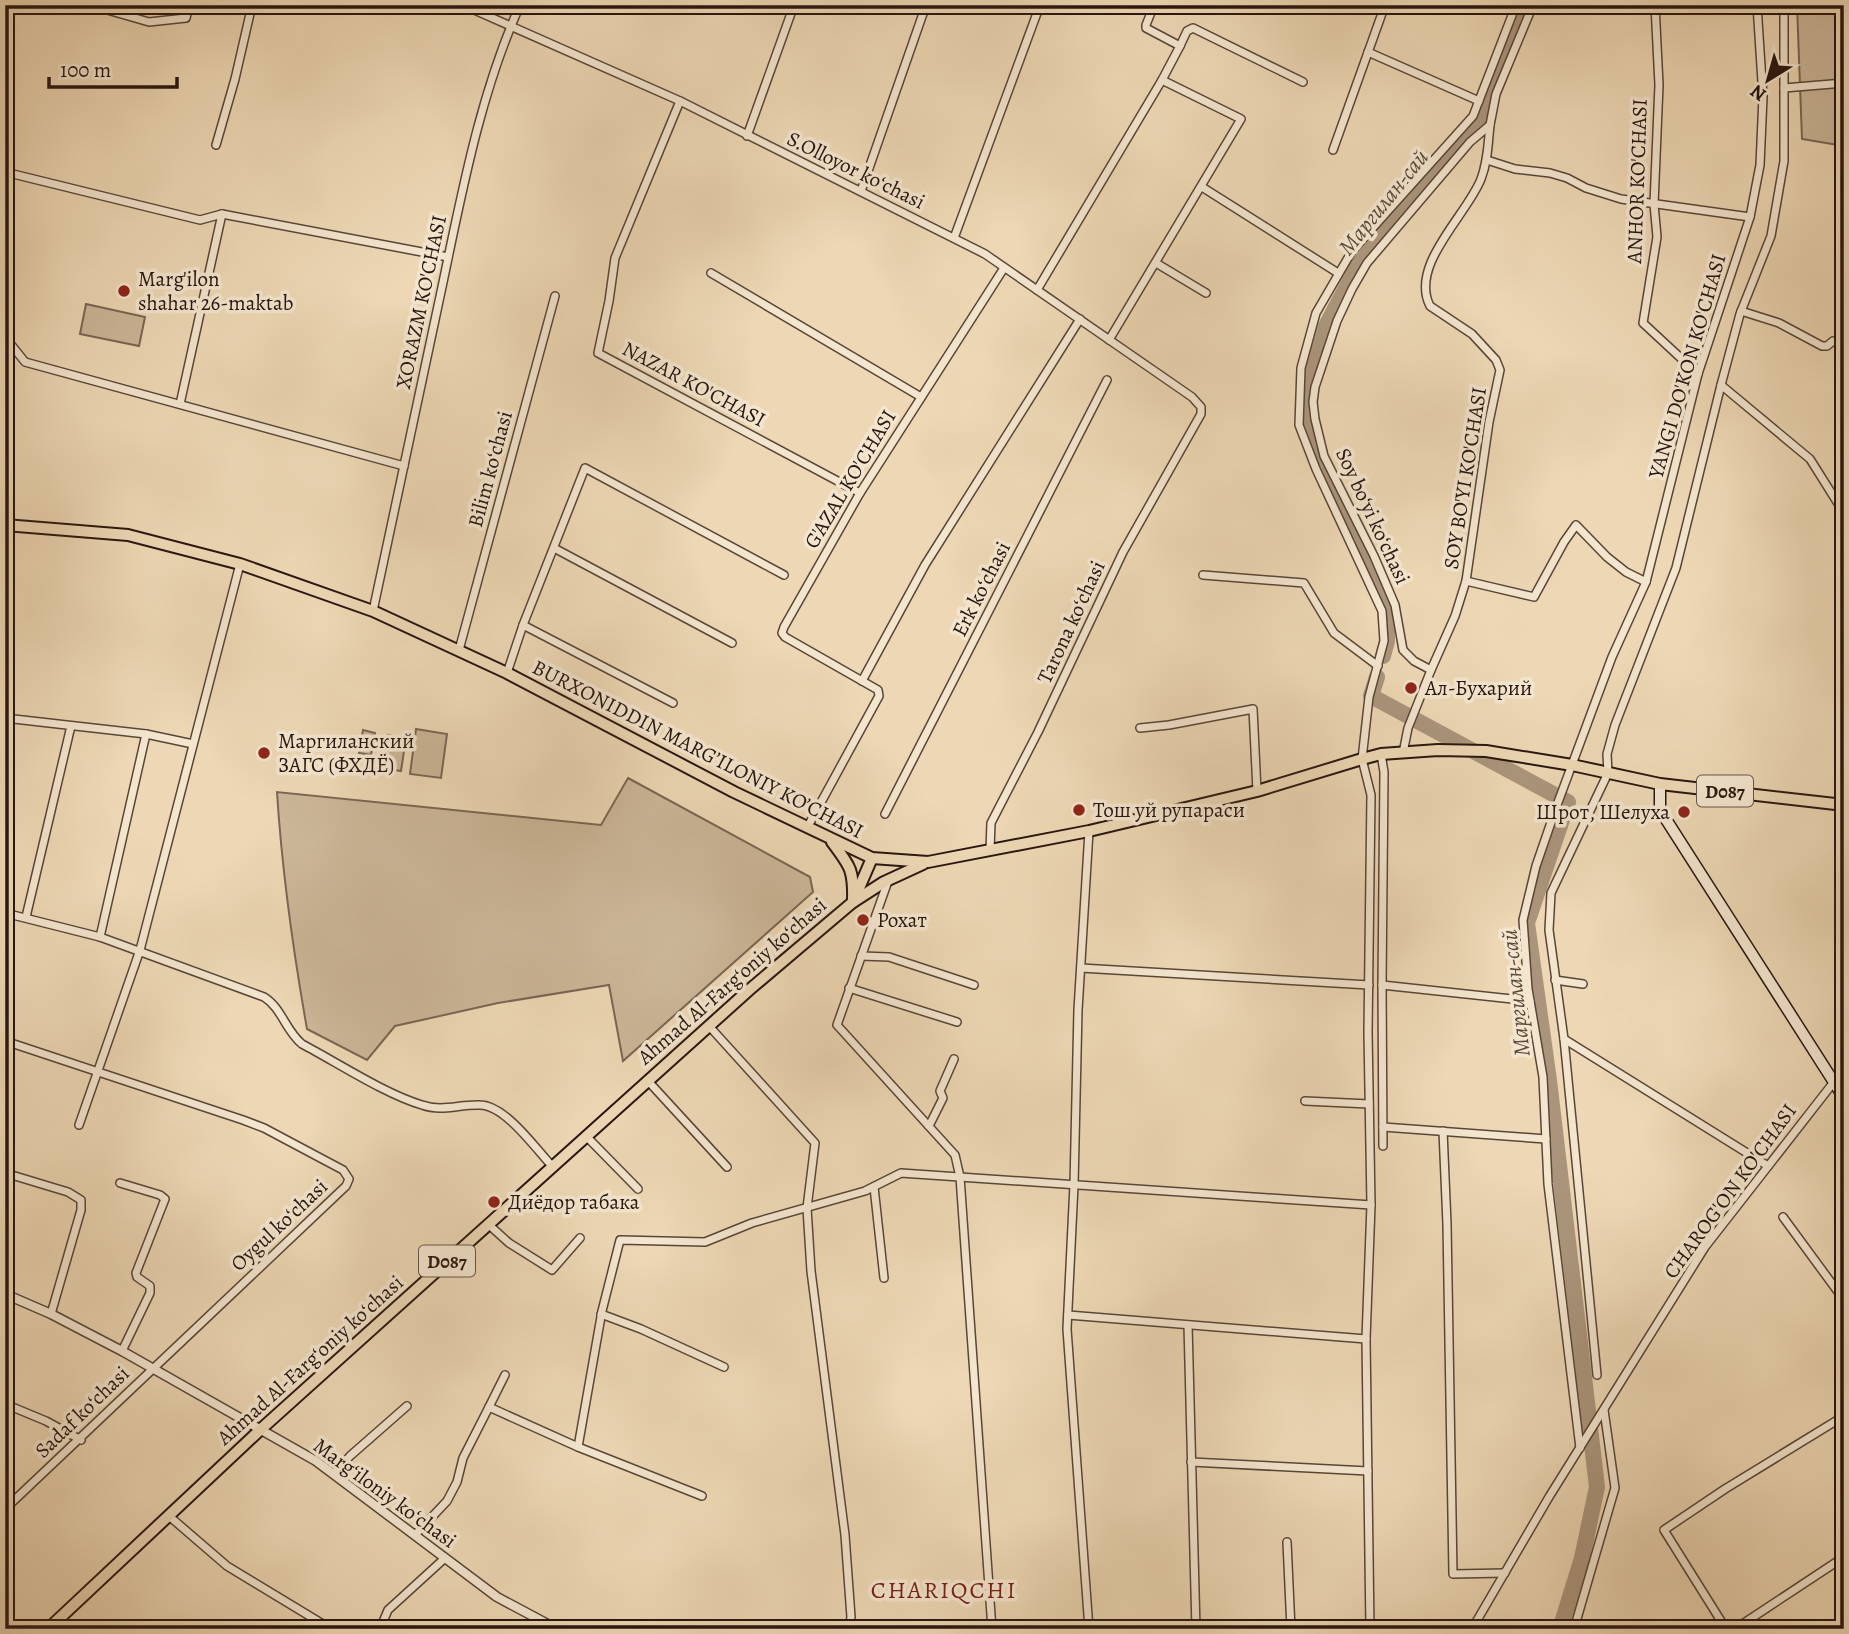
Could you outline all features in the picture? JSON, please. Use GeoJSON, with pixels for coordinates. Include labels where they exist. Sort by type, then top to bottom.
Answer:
{"type":"FeatureCollection","features":[{"type":"Feature","properties":{"kind":"main road","name":"BURXONIDDIN MARG’ILONIY KO’CHASI"},"geometry":{"type":"LineString","coordinates":[[5,526],[128,535],[240,564],[373,611],[507,673],[807,828],[872,858],[928,862],[1089,831],[1257,791],[1362,758],[1403,752],[1486,751],[1572,765],[1660,784],[1844,805]]}},
{"type":"Feature","properties":{"kind":"main road"},"geometry":{"type":"LineString","coordinates":[[1660,784],[1660,810],[1844,1098]]}},
{"type":"Feature","properties":{"kind":"main road"},"geometry":{"type":"LineString","coordinates":[[831,840],[850,865],[854,880],[853,902]]}},
{"type":"Feature","properties":{"kind":"main road","name":"D087"},"geometry":{"type":"LineString","coordinates":[[853,902],[872,858]]}},
{"type":"Feature","properties":{"kind":"main road","name":"D087"},"geometry":{"type":"LineString","coordinates":[[853,902],[889,879],[928,862]]}},
{"type":"Feature","properties":{"kind":"main road","name":"Ahmad Al-Fargʻoniy koʻchasi"},"geometry":{"type":"LineString","coordinates":[[48,1629],[260,1430],[552,1166],[853,902]]}},
{"type":"Feature","properties":{"kind":"street"},"geometry":{"type":"LineString","coordinates":[[90,5],[149,22],[186,18],[185,5]]}},
{"type":"Feature","properties":{"kind":"street"},"geometry":{"type":"LineString","coordinates":[[216,145],[252,5]]}},
{"type":"Feature","properties":{"kind":"street","name":"S.Olloyor koʻchasi"},"geometry":{"type":"LineString","coordinates":[[463,5],[680,101],[985,254],[1192,397],[1201,407],[1201,414]]}},
{"type":"Feature","properties":{"kind":"street","name":"XORAZM KO'CHASI"},"geometry":{"type":"LineString","coordinates":[[373,611],[448,257],[487,95],[510,24],[520,5]]}},
{"type":"Feature","properties":{"kind":"street"},"geometry":{"type":"LineString","coordinates":[[747,136],[794,5]]}},
{"type":"Feature","properties":{"kind":"street"},"geometry":{"type":"LineString","coordinates":[[861,191],[926,5]]}},
{"type":"Feature","properties":{"kind":"street"},"geometry":{"type":"LineString","coordinates":[[954,238],[1040,5]]}},
{"type":"Feature","properties":{"kind":"street"},"geometry":{"type":"LineString","coordinates":[[1154,5],[1146,28],[1180,46]]}},
{"type":"Feature","properties":{"kind":"street"},"geometry":{"type":"LineString","coordinates":[[1333,150],[1385,5]]}},
{"type":"Feature","properties":{"kind":"street","name":"Soy boʻyi koʻchasi"},"geometry":{"type":"LineString","coordinates":[[1362,758],[1369,697],[1384,642],[1382,611],[1316,469],[1299,425],[1301,368],[1316,313],[1338,273],[1359,243],[1473,116],[1516,5]]}},
{"type":"Feature","properties":{"kind":"street"},"geometry":{"type":"LineString","coordinates":[[1490,125],[1496,94],[1533,5]]}},
{"type":"Feature","properties":{"kind":"street","name":"ANHOR KO'CHASI"},"geometry":{"type":"LineString","coordinates":[[1655,5],[1658,85],[1654,204],[1657,237],[1643,323],[1698,374]]}},
{"type":"Feature","properties":{"kind":"street","name":"YANGI DO'KON KO'CHASI"},"geometry":{"type":"LineString","coordinates":[[1580,1448],[1548,1184],[1543,1077],[1530,1001],[1523,920],[1536,866],[1572,765],[1612,656],[1646,582],[1698,374],[1751,217],[1760,165],[1763,97],[1757,5]]}},
{"type":"Feature","properties":{"kind":"street"},"geometry":{"type":"LineString","coordinates":[[1597,1375],[1564,1039],[1549,930],[1551,893],[1608,773],[1607,754],[1615,725],[1676,568],[1741,311],[1770,236],[1784,161],[1784,5]]}},
{"type":"Feature","properties":{"kind":"street"},"geometry":{"type":"LineString","coordinates":[[1037,290],[1162,80],[1187,31],[1193,28],[1303,82]]}},
{"type":"Feature","properties":{"kind":"street"},"geometry":{"type":"LineString","coordinates":[[1368,52],[1479,101]]}},
{"type":"Feature","properties":{"kind":"street"},"geometry":{"type":"LineString","coordinates":[[1109,340],[1241,119],[1162,80]]}},
{"type":"Feature","properties":{"kind":"street"},"geometry":{"type":"LineString","coordinates":[[1784,88],[1844,83]]}},
{"type":"Feature","properties":{"kind":"street","name":"NAZAR KO'CHASI"},"geometry":{"type":"LineString","coordinates":[[680,101],[615,258],[598,353],[860,493]]}},
{"type":"Feature","properties":{"kind":"street","name":"Soy boʻyi koʻchasi"},"geometry":{"type":"LineString","coordinates":[[1431,670],[1414,661],[1403,650],[1395,605],[1374,556],[1324,456],[1313,402],[1331,336],[1359,276],[1470,142],[1490,125]]}},
{"type":"Feature","properties":{"kind":"street","name":"SOY BO'YI KO'CHASI"},"geometry":{"type":"LineString","coordinates":[[1431,670],[1455,616],[1466,581],[1489,422],[1500,370],[1496,360],[1472,334],[1430,306],[1427,281],[1433,256],[1469,203],[1487,160],[1490,125]]}},
{"type":"Feature","properties":{"kind":"street"},"geometry":{"type":"LineString","coordinates":[[1487,160],[1514,169],[1550,173],[1621,199],[1751,217]]}},
{"type":"Feature","properties":{"kind":"street"},"geometry":{"type":"LineString","coordinates":[[5,172],[200,220],[222,214],[448,257]]}},
{"type":"Feature","properties":{"kind":"street"},"geometry":{"type":"LineString","coordinates":[[1202,187],[1338,273]]}},
{"type":"Feature","properties":{"kind":"street"},"geometry":{"type":"LineString","coordinates":[[180,404],[222,214]]}},
{"type":"Feature","properties":{"kind":"street"},"geometry":{"type":"LineString","coordinates":[[1156,263],[1206,293]]}},
{"type":"Feature","properties":{"kind":"street","name":"G'AZAL KO'CHASI"},"geometry":{"type":"LineString","coordinates":[[862,681],[791,642],[782,633],[860,493],[1004,268]]}},
{"type":"Feature","properties":{"kind":"street"},"geometry":{"type":"LineString","coordinates":[[711,273],[921,397]]}},
{"type":"Feature","properties":{"kind":"street","name":"Bilim koʻchasi"},"geometry":{"type":"LineString","coordinates":[[459,650],[555,296]]}},
{"type":"Feature","properties":{"kind":"street"},"geometry":{"type":"LineString","coordinates":[[1741,311],[1779,323],[1822,346],[1833,341],[1844,346]]}},
{"type":"Feature","properties":{"kind":"street"},"geometry":{"type":"LineString","coordinates":[[807,828],[877,702],[878,690],[862,681],[925,565],[1080,320]]}},
{"type":"Feature","properties":{"kind":"street"},"geometry":{"type":"LineString","coordinates":[[5,337],[25,362],[330,448],[404,466]]}},
{"type":"Feature","properties":{"kind":"street","name":"Erk koʻchasi"},"geometry":{"type":"LineString","coordinates":[[886,814],[1107,380]]}},
{"type":"Feature","properties":{"kind":"street"},"geometry":{"type":"LineString","coordinates":[[1721,385],[1810,459],[1844,513]]}},
{"type":"Feature","properties":{"kind":"street","name":"Tarona koʻchasi"},"geometry":{"type":"LineString","coordinates":[[990,850],[990,823],[1038,732],[1124,552],[1201,414]]}},
{"type":"Feature","properties":{"kind":"street"},"geometry":{"type":"LineString","coordinates":[[507,673],[523,625],[585,468],[784,575]]}},
{"type":"Feature","properties":{"kind":"street"},"geometry":{"type":"LineString","coordinates":[[1466,581],[1534,597],[1564,542],[1576,526],[1580,527],[1607,557],[1626,572],[1646,582]]}},
{"type":"Feature","properties":{"kind":"street"},"geometry":{"type":"LineString","coordinates":[[554,548],[732,643]]}},
{"type":"Feature","properties":{"kind":"street"},"geometry":{"type":"LineString","coordinates":[[79,1125],[140,950],[240,564]]}},
{"type":"Feature","properties":{"kind":"street"},"geometry":{"type":"LineString","coordinates":[[1203,575],[1304,583],[1334,633],[1378,666]]}},
{"type":"Feature","properties":{"kind":"street"},"geometry":{"type":"LineString","coordinates":[[523,625],[673,703]]}},
{"type":"Feature","properties":{"kind":"street"},"geometry":{"type":"LineString","coordinates":[[1403,752],[1408,728],[1431,670]]}},
{"type":"Feature","properties":{"kind":"street"},"geometry":{"type":"LineString","coordinates":[[1140,728],[1253,709],[1257,791]]}},
{"type":"Feature","properties":{"kind":"street"},"geometry":{"type":"LineString","coordinates":[[5,718],[146,734],[193,744]]}},
{"type":"Feature","properties":{"kind":"street"},"geometry":{"type":"LineString","coordinates":[[26,917],[71,726]]}},
{"type":"Feature","properties":{"kind":"street"},"geometry":{"type":"LineString","coordinates":[[100,937],[146,734]]}},
{"type":"Feature","properties":{"kind":"street"},"geometry":{"type":"LineString","coordinates":[[1381,754],[1384,772],[1383,1146]]}},
{"type":"Feature","properties":{"kind":"street"},"geometry":{"type":"LineString","coordinates":[[1362,758],[1371,795],[1371,1205],[1366,1339],[1370,1629]]}},
{"type":"Feature","properties":{"kind":"street"},"geometry":{"type":"LineString","coordinates":[[1089,831],[1078,1010],[1067,1329],[1089,1629]]}},
{"type":"Feature","properties":{"kind":"street"},"geometry":{"type":"LineString","coordinates":[[889,879],[837,1022],[838,1027],[955,1155],[960,1177],[992,1629]]}},
{"type":"Feature","properties":{"kind":"street"},"geometry":{"type":"LineString","coordinates":[[5,913],[100,937],[264,997],[276,1008],[288,1030],[302,1044],[412,1102],[446,1109],[478,1104],[494,1108],[507,1117],[552,1166]]}},
{"type":"Feature","properties":{"kind":"street"},"geometry":{"type":"LineString","coordinates":[[861,956],[889,957],[974,985]]}},
{"type":"Feature","properties":{"kind":"street"},"geometry":{"type":"LineString","coordinates":[[1082,968],[1369,985]]}},
{"type":"Feature","properties":{"kind":"street"},"geometry":{"type":"LineString","coordinates":[[1555,980],[1583,984]]}},
{"type":"Feature","properties":{"kind":"street"},"geometry":{"type":"LineString","coordinates":[[1382,985],[1530,1001]]}},
{"type":"Feature","properties":{"kind":"street"},"geometry":{"type":"LineString","coordinates":[[849,988],[957,1022]]}},
{"type":"Feature","properties":{"kind":"street"},"geometry":{"type":"LineString","coordinates":[[709,1026],[815,1143],[807,1208],[811,1271],[845,1535],[851,1617],[849,1629]]}},
{"type":"Feature","properties":{"kind":"street"},"geometry":{"type":"LineString","coordinates":[[1564,1039],[1768,1166]]}},
{"type":"Feature","properties":{"kind":"street","name":"Oygul koʻchasi"},"geometry":{"type":"LineString","coordinates":[[5,1041],[254,1124],[343,1170],[349,1176],[346,1186],[153,1368]]}},
{"type":"Feature","properties":{"kind":"street"},"geometry":{"type":"LineString","coordinates":[[929,1126],[943,1098],[940,1091],[954,1059]]}},
{"type":"Feature","properties":{"kind":"street","name":"CHAROG'ON KO'CHASI"},"geometry":{"type":"LineString","coordinates":[[1472,1629],[1705,1247],[1844,1069]]}},
{"type":"Feature","properties":{"kind":"street"},"geometry":{"type":"LineString","coordinates":[[648,1081],[727,1167]]}},
{"type":"Feature","properties":{"kind":"street"},"geometry":{"type":"LineString","coordinates":[[1305,1101],[1369,1104]]}},
{"type":"Feature","properties":{"kind":"street"},"geometry":{"type":"LineString","coordinates":[[1383,1127],[1546,1139]]}},
{"type":"Feature","properties":{"kind":"street"},"geometry":{"type":"LineString","coordinates":[[1443,1131],[1453,1573],[1505,1573]]}},
{"type":"Feature","properties":{"kind":"street"},"geometry":{"type":"LineString","coordinates":[[586,1136],[638,1189]]}},
{"type":"Feature","properties":{"kind":"street"},"geometry":{"type":"LineString","coordinates":[[5,1173],[73,1194],[81,1200],[81,1210],[51,1314]]}},
{"type":"Feature","properties":{"kind":"street"},"geometry":{"type":"LineString","coordinates":[[578,1447],[601,1314],[621,1240],[705,1242],[752,1223],[874,1187],[901,1173],[1371,1205]]}},
{"type":"Feature","properties":{"kind":"street"},"geometry":{"type":"LineString","coordinates":[[120,1183],[165,1199],[136,1273],[137,1277],[150,1286],[150,1293],[122,1351]]}},
{"type":"Feature","properties":{"kind":"street"},"geometry":{"type":"LineString","coordinates":[[874,1187],[884,1278]]}},
{"type":"Feature","properties":{"kind":"street"},"geometry":{"type":"LineString","coordinates":[[1783,1217],[1844,1300]]}},
{"type":"Feature","properties":{"kind":"street"},"geometry":{"type":"LineString","coordinates":[[488,1224],[509,1243],[552,1270],[580,1238]]}},
{"type":"Feature","properties":{"kind":"street","name":"Margʻiloniy koʻchasi"},"geometry":{"type":"LineString","coordinates":[[5,1294],[51,1314],[122,1351],[316,1461],[497,1597],[557,1629]]}},
{"type":"Feature","properties":{"kind":"street"},"geometry":{"type":"LineString","coordinates":[[601,1314],[724,1367]]}},
{"type":"Feature","properties":{"kind":"street"},"geometry":{"type":"LineString","coordinates":[[1068,1315],[1366,1339]]}},
{"type":"Feature","properties":{"kind":"street"},"geometry":{"type":"LineString","coordinates":[[1188,1325],[1196,1629]]}},
{"type":"Feature","properties":{"kind":"street","name":"Sadaf koʻchasi"},"geometry":{"type":"LineString","coordinates":[[5,1509],[153,1368]]}},
{"type":"Feature","properties":{"kind":"street"},"geometry":{"type":"LineString","coordinates":[[415,1535],[447,1501],[457,1482],[463,1458],[505,1375]]}},
{"type":"Feature","properties":{"kind":"street"},"geometry":{"type":"LineString","coordinates":[[5,1404],[46,1420],[80,1440]]}},
{"type":"Feature","properties":{"kind":"street"},"geometry":{"type":"LineString","coordinates":[[334,1474],[350,1456],[407,1406]]}},
{"type":"Feature","properties":{"kind":"street"},"geometry":{"type":"LineString","coordinates":[[489,1408],[702,1496]]}},
{"type":"Feature","properties":{"kind":"street"},"geometry":{"type":"LineString","coordinates":[[1574,1629],[1615,1488],[1604,1409]]}},
{"type":"Feature","properties":{"kind":"street"},"geometry":{"type":"LineString","coordinates":[[1726,1629],[1664,1530],[1844,1416]]}},
{"type":"Feature","properties":{"kind":"street"},"geometry":{"type":"LineString","coordinates":[[1191,1462],[1368,1471]]}},
{"type":"Feature","properties":{"kind":"street"},"geometry":{"type":"LineString","coordinates":[[169,1516],[227,1566],[331,1629]]}},
{"type":"Feature","properties":{"kind":"street"},"geometry":{"type":"LineString","coordinates":[[1287,1542],[1291,1629]]}},
{"type":"Feature","properties":{"kind":"street"},"geometry":{"type":"LineString","coordinates":[[1735,1629],[1844,1557]]}},
{"type":"Feature","properties":{"kind":"street"},"geometry":{"type":"LineString","coordinates":[[380,1629],[388,1610],[445,1558]]}},
{"type":"Feature","properties":{"kind":"shaded area"},"geometry":{"type":"Polygon","coordinates":[[[1797,5],[1844,5],[1844,146],[1802,139],[1797,5]]]}},
{"type":"Feature","properties":{"kind":"shaded area"},"geometry":{"type":"Polygon","coordinates":[[[86,304],[145,317],[139,346],[80,334],[86,304]]]}},
{"type":"Feature","properties":{"kind":"shaded area"},"geometry":{"type":"Polygon","coordinates":[[[416,729],[447,734],[441,778],[410,774],[416,729]]]}},
{"type":"Feature","properties":{"kind":"shaded area"},"geometry":{"type":"Polygon","coordinates":[[[363,730],[375,733],[371,755],[359,753],[363,730]]]}},
{"type":"Feature","properties":{"kind":"shaded area"},"geometry":{"type":"Polygon","coordinates":[[[388,735],[406,738],[401,771],[382,768],[388,735]]]}},
{"type":"Feature","properties":{"kind":"shaded area"},"geometry":{"type":"Polygon","coordinates":[[[628,778],[810,877],[813,892],[623,1061],[609,985],[498,1003],[395,1026],[367,1060],[307,1029],[289,911],[277,792],[601,825],[628,778]]]}},
{"type":"Feature","properties":{"kind":"waterway","name":"Маргилан-сай"},"geometry":{"type":"LineString","coordinates":[[1383,656],[1387,641],[1387,609],[1309,438],[1311,377],[1326,326],[1360,261],[1478,123],[1524,5]]}},
{"type":"Feature","properties":{"kind":"waterway","name":"Маргилан-сай"},"geometry":{"type":"LineString","coordinates":[[1377,677],[1371,696],[1568,802],[1527,923],[1549,1080],[1597,1487],[1582,1558],[1560,1629]]}},
{"type":"Feature","properties":{"kind":"place","name":"Marg'ilon shahar 26-maktab"},"geometry":{"type":"Point","coordinates":[124,291]}},
{"type":"Feature","properties":{"kind":"place","name":"Ал-Бухарий"},"geometry":{"type":"Point","coordinates":[1411,688]}},
{"type":"Feature","properties":{"kind":"place","name":"Маргиланский ЗАГС (ФХДЁ)"},"geometry":{"type":"Point","coordinates":[264,753]}},
{"type":"Feature","properties":{"kind":"place","name":"Тош уй рупараси"},"geometry":{"type":"Point","coordinates":[1079,810]}},
{"type":"Feature","properties":{"kind":"place","name":"Шрот, Шелуха"},"geometry":{"type":"Point","coordinates":[1684,812]}},
{"type":"Feature","properties":{"kind":"place","name":"Рохат"},"geometry":{"type":"Point","coordinates":[863,920]}},
{"type":"Feature","properties":{"kind":"place","name":"Диёдор табака"},"geometry":{"type":"Point","coordinates":[494,1202]}},
{"type":"Feature","properties":{"kind":"district","name":"CHARIQCHI"},"geometry":{"type":"Point","coordinates":[944,1590]}}]}
